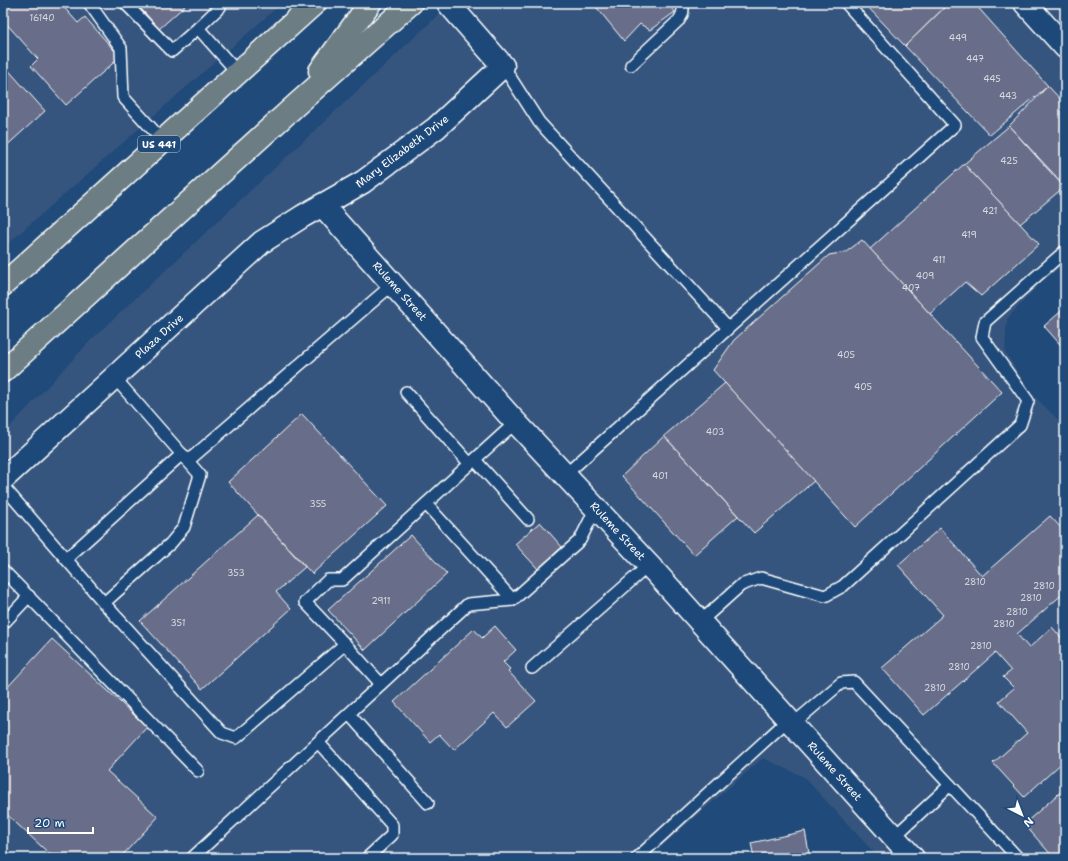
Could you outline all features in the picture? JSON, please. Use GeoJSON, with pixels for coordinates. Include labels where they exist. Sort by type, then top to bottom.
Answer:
{"type":"FeatureCollection","features":[{"type":"Feature","properties":{"kind":"main road","name":"US 441"},"geometry":{"type":"LineString","coordinates":[[3,285],[315,3]]}},
{"type":"Feature","properties":{"kind":"main road"},"geometry":{"type":"LineString","coordinates":[[296,105],[370,3]]}},
{"type":"Feature","properties":{"kind":"main road"},"geometry":{"type":"LineString","coordinates":[[3,371],[296,105],[411,3]]}},
{"type":"Feature","properties":{"kind":"street"},"geometry":{"type":"LineString","coordinates":[[448,3],[503,66]]}},
{"type":"Feature","properties":{"kind":"street"},"geometry":{"type":"LineString","coordinates":[[1026,3],[1065,47]]}},
{"type":"Feature","properties":{"kind":"street","name":"Mary Elizabeth Drive"},"geometry":{"type":"LineString","coordinates":[[322,204],[363,182],[436,128],[503,66]]}},
{"type":"Feature","properties":{"kind":"street","name":"Ruleme Street"},"geometry":{"type":"LineString","coordinates":[[322,204],[516,422],[700,622],[913,858]]}},
{"type":"Feature","properties":{"kind":"street","name":"Plaza Drive"},"geometry":{"type":"LineString","coordinates":[[3,479],[262,242],[322,204]]}},
{"type":"Feature","properties":{"kind":"lane"},"geometry":{"type":"LineString","coordinates":[[89,3],[122,48],[123,97],[163,141]]}},
{"type":"Feature","properties":{"kind":"lane"},"geometry":{"type":"LineString","coordinates":[[126,3],[172,51],[220,7],[218,3]]}},
{"type":"Feature","properties":{"kind":"lane"},"geometry":{"type":"LineString","coordinates":[[631,65],[679,20],[683,15],[684,9],[682,3]]}},
{"type":"Feature","properties":{"kind":"lane"},"geometry":{"type":"LineString","coordinates":[[565,475],[955,125],[846,3]]}},
{"type":"Feature","properties":{"kind":"lane"},"geometry":{"type":"LineString","coordinates":[[198,28],[238,73]]}},
{"type":"Feature","properties":{"kind":"lane"},"geometry":{"type":"LineString","coordinates":[[503,66],[539,122],[728,328]]}},
{"type":"Feature","properties":{"kind":"lane"},"geometry":{"type":"LineString","coordinates":[[700,622],[741,585],[761,578],[825,596],[843,586],[1020,424],[1028,401],[982,337],[985,322],[1065,251]]}},
{"type":"Feature","properties":{"kind":"lane"},"geometry":{"type":"LineString","coordinates":[[66,559],[185,457],[393,284]]}},
{"type":"Feature","properties":{"kind":"lane"},"geometry":{"type":"LineString","coordinates":[[104,603],[171,543],[184,527],[200,475],[114,377]]}},
{"type":"Feature","properties":{"kind":"lane"},"geometry":{"type":"LineString","coordinates":[[406,392],[528,519]]}},
{"type":"Feature","properties":{"kind":"lane"},"geometry":{"type":"LineString","coordinates":[[381,684],[305,602],[328,580],[342,580],[516,422]]}},
{"type":"Feature","properties":{"kind":"lane"},"geometry":{"type":"LineString","coordinates":[[3,486],[104,603],[222,733],[236,738],[345,644]]}},
{"type":"Feature","properties":{"kind":"lane"},"geometry":{"type":"LineString","coordinates":[[426,504],[513,600]]}},
{"type":"Feature","properties":{"kind":"lane"},"geometry":{"type":"LineString","coordinates":[[192,858],[468,604],[513,600],[580,540],[596,508]]}},
{"type":"Feature","properties":{"kind":"lane"},"geometry":{"type":"LineString","coordinates":[[532,668],[648,565]]}},
{"type":"Feature","properties":{"kind":"lane"},"geometry":{"type":"LineString","coordinates":[[3,570],[198,771]]}},
{"type":"Feature","properties":{"kind":"lane"},"geometry":{"type":"LineString","coordinates":[[3,624],[29,596]]}},
{"type":"Feature","properties":{"kind":"lane"},"geometry":{"type":"LineString","coordinates":[[637,858],[791,722],[841,683],[854,682],[1018,858]]}},
{"type":"Feature","properties":{"kind":"lane"},"geometry":{"type":"LineString","coordinates":[[349,714],[428,803]]}},
{"type":"Feature","properties":{"kind":"lane"},"geometry":{"type":"LineString","coordinates":[[318,742],[392,825],[392,835],[367,858]]}},
{"type":"Feature","properties":{"kind":"lane"},"geometry":{"type":"LineString","coordinates":[[894,837],[950,785]]}},
{"type":"Feature","properties":{"kind":"shaded area"},"geometry":{"type":"Polygon","coordinates":[[[3,3],[282,3],[3,248],[3,3]]]}},
{"type":"Feature","properties":{"kind":"shaded area"},"geometry":{"type":"Polygon","coordinates":[[[451,3],[1010,3],[1065,64],[1065,264],[1041,282],[1007,319],[1005,352],[1030,392],[1065,427],[1065,858],[879,858],[804,777],[763,758],[648,858],[3,858],[3,434],[91,340],[451,3]]]}},
{"type":"Feature","properties":{"kind":"shaded area"},"geometry":{"type":"Polygon","coordinates":[[[1040,3],[1065,3],[1065,30],[1040,3]]]}},
{"type":"Feature","properties":{"kind":"building"},"geometry":{"type":"Polygon","coordinates":[[[3,3],[60,3],[78,23],[85,17],[120,57],[66,105],[31,66],[38,59],[3,20],[3,3]]]}},
{"type":"Feature","properties":{"kind":"building"},"geometry":{"type":"Polygon","coordinates":[[[136,3],[188,3],[159,29],[136,3]]]}},
{"type":"Feature","properties":{"kind":"building"},"geometry":{"type":"Polygon","coordinates":[[[593,3],[668,3],[675,12],[650,30],[640,24],[624,41],[593,3]]]}},
{"type":"Feature","properties":{"kind":"building"},"geometry":{"type":"Polygon","coordinates":[[[864,3],[949,3],[905,46],[864,3]]]}},
{"type":"Feature","properties":{"kind":"building"},"geometry":{"type":"Polygon","coordinates":[[[949,3],[974,3],[1048,86],[990,135],[905,46],[949,3]]]}},
{"type":"Feature","properties":{"kind":"building"},"geometry":{"type":"Polygon","coordinates":[[[3,64],[45,111],[3,149],[3,64]]]}},
{"type":"Feature","properties":{"kind":"building"},"geometry":{"type":"Polygon","coordinates":[[[1048,86],[1065,104],[1065,186],[1009,126],[1048,86]]]}},
{"type":"Feature","properties":{"kind":"building"},"geometry":{"type":"Polygon","coordinates":[[[1009,126],[1064,187],[1020,224],[964,164],[1009,126]]]}},
{"type":"Feature","properties":{"kind":"building"},"geometry":{"type":"Polygon","coordinates":[[[964,164],[1039,244],[981,296],[965,282],[930,314],[870,249],[964,164]]]}},
{"type":"Feature","properties":{"kind":"building"},"geometry":{"type":"Polygon","coordinates":[[[862,240],[1002,392],[855,527],[713,370],[734,340],[829,255],[846,252],[862,240]]]}},
{"type":"Feature","properties":{"kind":"building"},"geometry":{"type":"Polygon","coordinates":[[[1065,308],[1065,350],[1044,326],[1065,308]]]}},
{"type":"Feature","properties":{"kind":"building"},"geometry":{"type":"Polygon","coordinates":[[[725,383],[814,481],[754,533],[664,436],[725,383]]]}},
{"type":"Feature","properties":{"kind":"building"},"geometry":{"type":"Polygon","coordinates":[[[302,414],[387,506],[312,574],[228,482],[302,414]]]}},
{"type":"Feature","properties":{"kind":"building"},"geometry":{"type":"Polygon","coordinates":[[[664,436],[738,516],[694,555],[622,476],[664,436]]]}},
{"type":"Feature","properties":{"kind":"building"},"geometry":{"type":"Polygon","coordinates":[[[258,515],[305,567],[276,592],[291,609],[202,689],[140,621],[258,515]]]}},
{"type":"Feature","properties":{"kind":"building"},"geometry":{"type":"Polygon","coordinates":[[[1050,516],[1065,532],[1065,592],[1017,634],[1029,648],[1052,627],[1065,642],[1065,760],[1024,797],[993,763],[1027,733],[999,701],[1014,688],[1003,677],[1011,671],[995,653],[924,715],[882,668],[943,615],[898,565],[940,528],[982,576],[1050,516]]]}},
{"type":"Feature","properties":{"kind":"building"},"geometry":{"type":"Polygon","coordinates":[[[540,522],[562,547],[538,569],[515,544],[540,522]]]}},
{"type":"Feature","properties":{"kind":"building"},"geometry":{"type":"Polygon","coordinates":[[[411,535],[447,574],[365,650],[328,610],[411,535]]]}},
{"type":"Feature","properties":{"kind":"building"},"geometry":{"type":"Polygon","coordinates":[[[495,626],[516,650],[503,662],[510,669],[508,671],[536,701],[507,727],[494,713],[454,750],[439,734],[430,742],[394,702],[474,629],[482,638],[495,626]]]}},
{"type":"Feature","properties":{"kind":"building"},"geometry":{"type":"Polygon","coordinates":[[[52,639],[147,727],[107,771],[158,817],[120,858],[54,858],[3,811],[3,692],[52,639]]]}},
{"type":"Feature","properties":{"kind":"building"},"geometry":{"type":"Polygon","coordinates":[[[1065,788],[1065,858],[1054,858],[1024,824],[1065,788]]]}},
{"type":"Feature","properties":{"kind":"building"},"geometry":{"type":"Polygon","coordinates":[[[805,831],[810,858],[754,858],[751,843],[805,831]]]}}]}
